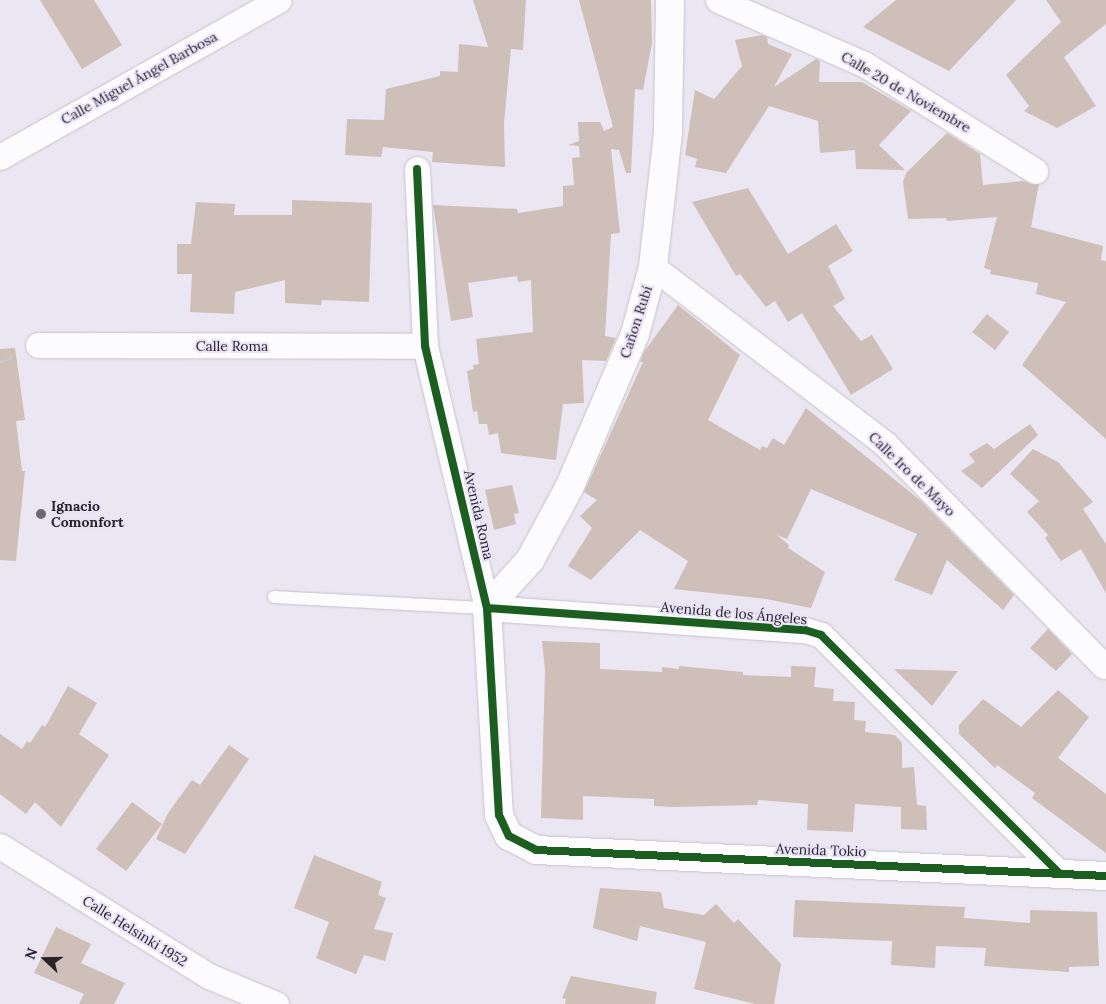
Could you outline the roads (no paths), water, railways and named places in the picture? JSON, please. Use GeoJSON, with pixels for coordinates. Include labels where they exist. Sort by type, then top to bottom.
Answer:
{"type":"FeatureCollection","features":[{"type":"Feature","properties":{"kind":"street","name":"Calle Miguel Ángel Barbosa"},"geometry":{"type":"LineString","coordinates":[[0,157],[278,0]]}},
{"type":"Feature","properties":{"kind":"street","name":"Cañon Rubí"},"geometry":{"type":"LineString","coordinates":[[487,608],[530,560],[568,488],[635,334],[653,267],[668,133],[670,0]]}},
{"type":"Feature","properties":{"kind":"street","name":"Calle 20 de Noviembre"},"geometry":{"type":"LineString","coordinates":[[718,0],[864,64],[1035,170]]}},
{"type":"Feature","properties":{"kind":"street","name":"Avenida Roma"},"geometry":{"type":"LineString","coordinates":[[417,169],[425,346],[487,608],[499,815],[509,836],[536,850]]}},
{"type":"Feature","properties":{"kind":"street","name":"Calle 1ro de Mayo"},"geometry":{"type":"LineString","coordinates":[[653,267],[885,444],[1104,666]]}},
{"type":"Feature","properties":{"kind":"street","name":"Calle Roma"},"geometry":{"type":"LineString","coordinates":[[38,345],[425,346]]}},
{"type":"Feature","properties":{"kind":"street","name":"Avenida de los Ángeles"},"geometry":{"type":"LineString","coordinates":[[487,608],[805,630],[821,635],[1059,872]]}},
{"type":"Feature","properties":{"kind":"street","name":"Calle Helsinki 1952"},"geometry":{"type":"LineString","coordinates":[[0,846],[208,976],[276,1004]]}},
{"type":"Feature","properties":{"kind":"street","name":"Avenida Tokio"},"geometry":{"type":"LineString","coordinates":[[536,850],[1059,872],[1106,876]]}},
{"type":"Feature","properties":{"kind":"lane"},"geometry":{"type":"LineString","coordinates":[[274,597],[487,608]]}},
{"type":"Feature","properties":{"kind":"place","name":"Ignacio Comonfort"},"geometry":{"type":"Point","coordinates":[41,514]}}]}
